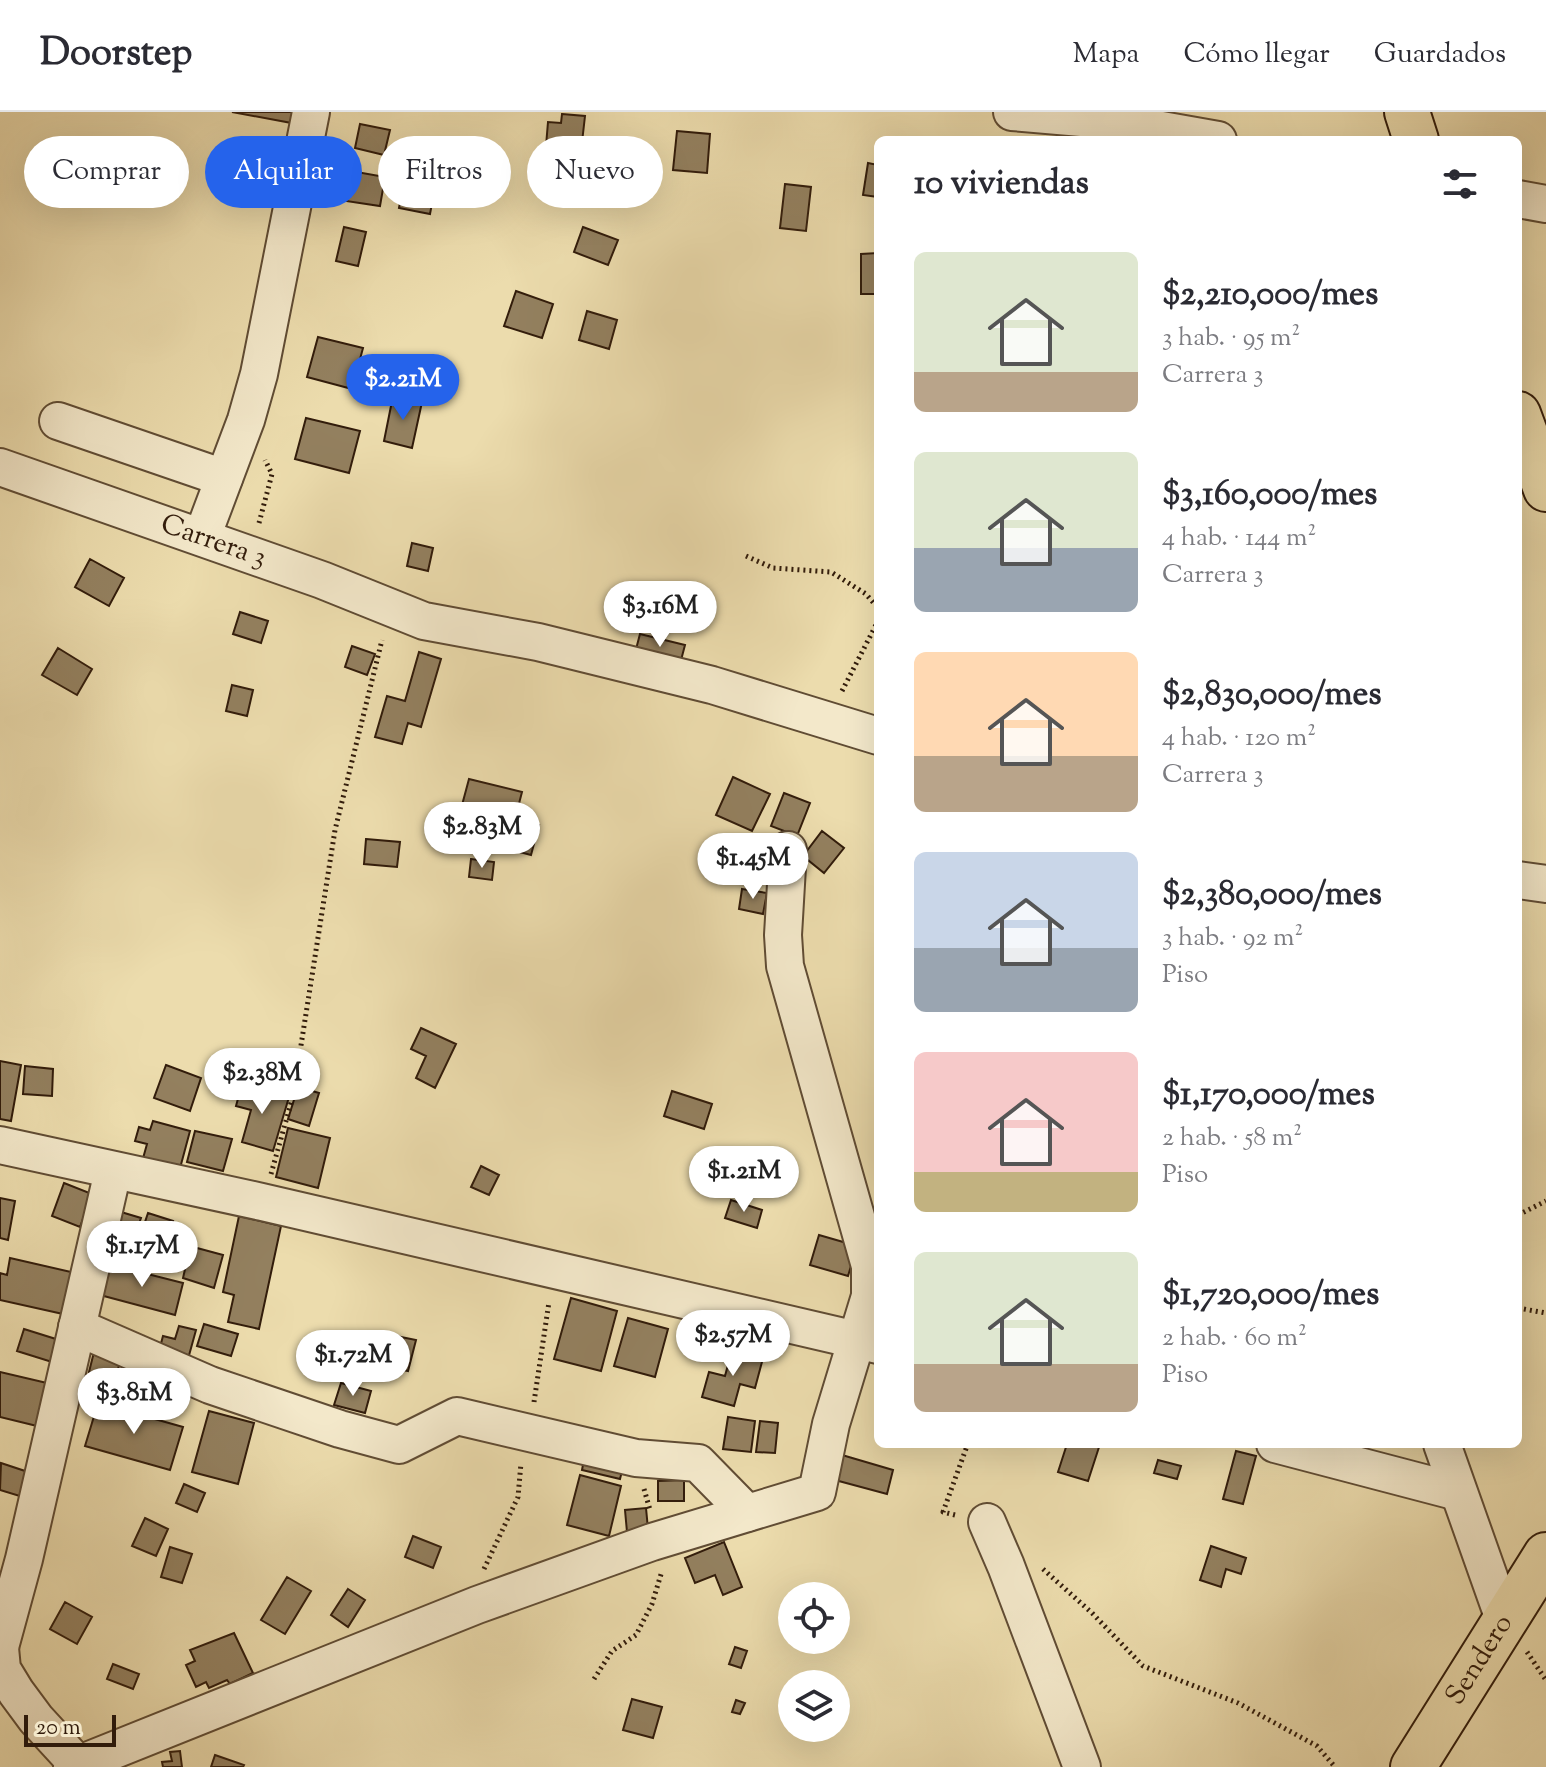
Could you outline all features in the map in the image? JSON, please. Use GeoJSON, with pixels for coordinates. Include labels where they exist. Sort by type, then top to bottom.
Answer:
{"type":"FeatureCollection","features":[{"type":"Feature","properties":{"kind":"main road"},"geometry":{"type":"LineString","coordinates":[[1407,112],[1415,136]]}},
{"type":"Feature","properties":{"kind":"main road"},"geometry":{"type":"LineString","coordinates":[[1522,425],[1546,489]]}},
{"type":"Feature","properties":{"kind":"main road","name":"Sendero"},"geometry":{"type":"LineString","coordinates":[[1413,1767],[1546,1555]]}},
{"type":"Feature","properties":{"kind":"street"},"geometry":{"type":"LineString","coordinates":[[202,537],[246,420],[259,374],[311,112]]}},
{"type":"Feature","properties":{"kind":"street"},"geometry":{"type":"LineString","coordinates":[[1012,112],[1105,120],[1195,136]]}},
{"type":"Feature","properties":{"kind":"street"},"geometry":{"type":"LineString","coordinates":[[1522,200],[1546,204]]}},
{"type":"Feature","properties":{"kind":"street"},"geometry":{"type":"LineString","coordinates":[[58,421],[224,478]]}},
{"type":"Feature","properties":{"kind":"street","name":"Carrera 3"},"geometry":{"type":"LineString","coordinates":[[0,467],[322,580],[424,621],[538,642],[712,685],[874,735]]}},
{"type":"Feature","properties":{"kind":"street"},"geometry":{"type":"LineString","coordinates":[[113,1171],[24,1559],[0,1648],[2,1669],[16,1692],[77,1766],[477,1605],[652,1542],[817,1492],[831,1424],[868,1342],[870,1266],[785,966],[783,935],[788,850]]}},
{"type":"Feature","properties":{"kind":"street"},"geometry":{"type":"LineString","coordinates":[[1522,881],[1546,884]]}},
{"type":"Feature","properties":{"kind":"street"},"geometry":{"type":"LineString","coordinates":[[0,1145],[262,1202],[868,1342]]}},
{"type":"Feature","properties":{"kind":"street"},"geometry":{"type":"LineString","coordinates":[[77,1327],[210,1385],[340,1429],[399,1445],[457,1416],[636,1458],[698,1463],[747,1513]]}},
{"type":"Feature","properties":{"kind":"street"},"geometry":{"type":"LineString","coordinates":[[1290,1448],[1458,1492]]}},
{"type":"Feature","properties":{"kind":"street"},"geometry":{"type":"LineString","coordinates":[[1443,1448],[1505,1622]]}},
{"type":"Feature","properties":{"kind":"street"},"geometry":{"type":"LineString","coordinates":[[987,1522],[1082,1767]]}},
{"type":"Feature","properties":{"kind":"path"},"geometry":{"type":"LineString","coordinates":[[246,420],[272,474],[249,554]]}},
{"type":"Feature","properties":{"kind":"path"},"geometry":{"type":"LineString","coordinates":[[746,556],[773,568],[831,572],[866,594],[874,603]]}},
{"type":"Feature","properties":{"kind":"path"},"geometry":{"type":"LineString","coordinates":[[262,1202],[293,1096],[335,830],[388,607]]}},
{"type":"Feature","properties":{"kind":"path"},"geometry":{"type":"LineString","coordinates":[[826,720],[874,629]]}},
{"type":"Feature","properties":{"kind":"path"},"geometry":{"type":"LineString","coordinates":[[1522,1213],[1546,1201]]}},
{"type":"Feature","properties":{"kind":"path"},"geometry":{"type":"LineString","coordinates":[[1522,1309],[1546,1313]]}},
{"type":"Feature","properties":{"kind":"path"},"geometry":{"type":"LineString","coordinates":[[966,1448],[943,1512],[987,1522]]}},
{"type":"Feature","properties":{"kind":"path"},"geometry":{"type":"LineString","coordinates":[[594,1679],[612,1651],[636,1635],[659,1583],[664,1556],[652,1542],[650,1504],[637,1473],[636,1458]]}},
{"type":"Feature","properties":{"kind":"path"},"geometry":{"type":"LineString","coordinates":[[1037,1564],[1092,1613],[1143,1666],[1238,1703],[1317,1746],[1335,1767]]}},
{"type":"Feature","properties":{"kind":"building"},"geometry":{"type":"Polygon","coordinates":[[[232,112],[300,112],[297,124],[232,112]]]}},
{"type":"Feature","properties":{"kind":"building"},"geometry":{"type":"Polygon","coordinates":[[[562,114],[585,116],[583,136],[547,136],[548,122],[561,123],[562,114]]]}},
{"type":"Feature","properties":{"kind":"building"},"geometry":{"type":"Polygon","coordinates":[[[360,124],[390,130],[389,136],[378,136],[378,154],[362,150],[362,136],[358,136],[360,124]]]}},
{"type":"Feature","properties":{"kind":"building"},"geometry":{"type":"Polygon","coordinates":[[[677,131],[710,134],[707,173],[673,170],[677,131]]]}},
{"type":"Feature","properties":{"kind":"building"},"geometry":{"type":"Polygon","coordinates":[[[868,163],[874,164],[874,196],[863,195],[868,163]]]}},
{"type":"Feature","properties":{"kind":"building"},"geometry":{"type":"Polygon","coordinates":[[[362,173],[378,176],[378,206],[362,203],[362,173]]]}},
{"type":"Feature","properties":{"kind":"building"},"geometry":{"type":"Polygon","coordinates":[[[785,184],[811,187],[806,231],[780,228],[785,184]]]}},
{"type":"Feature","properties":{"kind":"building"},"geometry":{"type":"Polygon","coordinates":[[[399,208],[431,208],[430,214],[399,208]]]}},
{"type":"Feature","properties":{"kind":"building"},"geometry":{"type":"Polygon","coordinates":[[[344,227],[366,232],[358,266],[336,261],[344,227]]]}},
{"type":"Feature","properties":{"kind":"building"},"geometry":{"type":"Polygon","coordinates":[[[583,227],[618,240],[608,265],[574,252],[583,227]]]}},
{"type":"Feature","properties":{"kind":"building"},"geometry":{"type":"Polygon","coordinates":[[[874,253],[874,294],[861,294],[861,254],[874,253]]]}},
{"type":"Feature","properties":{"kind":"building"},"geometry":{"type":"Polygon","coordinates":[[[516,291],[553,304],[542,338],[504,326],[516,291]]]}},
{"type":"Feature","properties":{"kind":"building"},"geometry":{"type":"Polygon","coordinates":[[[587,311],[617,320],[609,349],[579,340],[587,311]]]}},
{"type":"Feature","properties":{"kind":"building"},"geometry":{"type":"Polygon","coordinates":[[[318,337],[363,348],[352,389],[307,377],[318,337]]]}},
{"type":"Feature","properties":{"kind":"building"},"geometry":{"type":"Polygon","coordinates":[[[393,396],[422,402],[412,448],[384,441],[393,396]]]}},
{"type":"Feature","properties":{"kind":"building"},"geometry":{"type":"Polygon","coordinates":[[[306,418],[360,431],[349,473],[295,459],[306,418]]]}},
{"type":"Feature","properties":{"kind":"building"},"geometry":{"type":"Polygon","coordinates":[[[412,543],[433,548],[428,571],[407,566],[412,543]]]}},
{"type":"Feature","properties":{"kind":"building"},"geometry":{"type":"Polygon","coordinates":[[[90,559],[124,578],[109,606],[75,587],[90,559]]]}},
{"type":"Feature","properties":{"kind":"building"},"geometry":{"type":"Polygon","coordinates":[[[240,612],[268,621],[261,643],[233,634],[240,612]]]}},
{"type":"Feature","properties":{"kind":"building"},"geometry":{"type":"Polygon","coordinates":[[[640,634],[685,645],[680,664],[635,653],[640,634]]]}},
{"type":"Feature","properties":{"kind":"building"},"geometry":{"type":"Polygon","coordinates":[[[352,646],[375,654],[367,675],[345,667],[352,646]]]}},
{"type":"Feature","properties":{"kind":"building"},"geometry":{"type":"Polygon","coordinates":[[[58,648],[92,669],[77,695],[42,675],[58,648]]]}},
{"type":"Feature","properties":{"kind":"building"},"geometry":{"type":"Polygon","coordinates":[[[419,652],[441,659],[421,727],[408,723],[402,744],[375,737],[387,696],[405,701],[419,652]]]}},
{"type":"Feature","properties":{"kind":"building"},"geometry":{"type":"Polygon","coordinates":[[[232,685],[253,690],[247,716],[226,711],[232,685]]]}},
{"type":"Feature","properties":{"kind":"building"},"geometry":{"type":"Polygon","coordinates":[[[733,777],[770,794],[752,831],[716,815],[733,777]]]}},
{"type":"Feature","properties":{"kind":"building"},"geometry":{"type":"Polygon","coordinates":[[[469,779],[522,792],[515,819],[539,825],[531,855],[454,835],[469,779]]]}},
{"type":"Feature","properties":{"kind":"building"},"geometry":{"type":"Polygon","coordinates":[[[784,793],[810,803],[797,836],[771,826],[784,793]]]}},
{"type":"Feature","properties":{"kind":"building"},"geometry":{"type":"Polygon","coordinates":[[[822,831],[844,848],[824,873],[803,856],[822,831]]]}},
{"type":"Feature","properties":{"kind":"building"},"geometry":{"type":"Polygon","coordinates":[[[366,839],[400,842],[397,867],[364,864],[366,839]]]}},
{"type":"Feature","properties":{"kind":"building"},"geometry":{"type":"Polygon","coordinates":[[[471,859],[494,862],[492,880],[469,877],[471,859]]]}},
{"type":"Feature","properties":{"kind":"building"},"geometry":{"type":"Polygon","coordinates":[[[742,889],[767,893],[763,914],[739,909],[742,889]]]}},
{"type":"Feature","properties":{"kind":"building"},"geometry":{"type":"Polygon","coordinates":[[[421,1028],[456,1044],[435,1088],[416,1078],[426,1056],[411,1049],[421,1028]]]}},
{"type":"Feature","properties":{"kind":"building"},"geometry":{"type":"Polygon","coordinates":[[[0,1061],[21,1065],[11,1121],[0,1119],[0,1061]]]}},
{"type":"Feature","properties":{"kind":"building"},"geometry":{"type":"Polygon","coordinates":[[[166,1065],[201,1078],[190,1111],[154,1098],[166,1065]]]}},
{"type":"Feature","properties":{"kind":"building"},"geometry":{"type":"Polygon","coordinates":[[[25,1066],[53,1069],[52,1096],[23,1094],[25,1066]]]}},
{"type":"Feature","properties":{"kind":"building"},"geometry":{"type":"Polygon","coordinates":[[[242,1084],[289,1097],[273,1151],[242,1142],[251,1110],[236,1106],[242,1084]]]}},
{"type":"Feature","properties":{"kind":"building"},"geometry":{"type":"Polygon","coordinates":[[[298,1087],[319,1093],[309,1126],[288,1119],[298,1087]]]}},
{"type":"Feature","properties":{"kind":"building"},"geometry":{"type":"Polygon","coordinates":[[[672,1091],[712,1104],[704,1129],[664,1116],[672,1091]]]}},
{"type":"Feature","properties":{"kind":"building"},"geometry":{"type":"Polygon","coordinates":[[[153,1121],[190,1131],[179,1172],[142,1162],[147,1144],[135,1141],[139,1127],[150,1130],[153,1121]]]}},
{"type":"Feature","properties":{"kind":"building"},"geometry":{"type":"Polygon","coordinates":[[[288,1128],[330,1138],[318,1188],[276,1177],[288,1128]]]}},
{"type":"Feature","properties":{"kind":"building"},"geometry":{"type":"Polygon","coordinates":[[[195,1131],[232,1139],[223,1171],[187,1162],[195,1131]]]}},
{"type":"Feature","properties":{"kind":"building"},"geometry":{"type":"Polygon","coordinates":[[[481,1166],[499,1175],[489,1195],[471,1187],[481,1166]]]}},
{"type":"Feature","properties":{"kind":"building"},"geometry":{"type":"Polygon","coordinates":[[[64,1183],[92,1194],[80,1227],[52,1216],[64,1183]]]}},
{"type":"Feature","properties":{"kind":"building"},"geometry":{"type":"Polygon","coordinates":[[[0,1198],[15,1201],[8,1240],[0,1238],[0,1198]]]}},
{"type":"Feature","properties":{"kind":"building"},"geometry":{"type":"Polygon","coordinates":[[[731,1200],[762,1210],[757,1228],[725,1218],[731,1200]]]}},
{"type":"Feature","properties":{"kind":"building"},"geometry":{"type":"Polygon","coordinates":[[[121,1212],[141,1218],[131,1246],[112,1240],[121,1212]]]}},
{"type":"Feature","properties":{"kind":"building"},"geometry":{"type":"Polygon","coordinates":[[[148,1213],[173,1221],[162,1252],[138,1243],[148,1213]]]}},
{"type":"Feature","properties":{"kind":"building"},"geometry":{"type":"Polygon","coordinates":[[[239,1216],[281,1226],[259,1329],[228,1322],[234,1295],[223,1292],[239,1216]]]}},
{"type":"Feature","properties":{"kind":"building"},"geometry":{"type":"Polygon","coordinates":[[[819,1235],[857,1246],[848,1276],[810,1265],[819,1235]]]}},
{"type":"Feature","properties":{"kind":"building"},"geometry":{"type":"Polygon","coordinates":[[[171,1241],[223,1255],[214,1288],[183,1278],[186,1265],[165,1260],[171,1241]]]}},
{"type":"Feature","properties":{"kind":"building"},"geometry":{"type":"Polygon","coordinates":[[[10,1258],[71,1272],[63,1314],[0,1300],[0,1273],[7,1275],[10,1258]]]}},
{"type":"Feature","properties":{"kind":"building"},"geometry":{"type":"Polygon","coordinates":[[[108,1264],[183,1283],[175,1315],[100,1295],[108,1264]]]}},
{"type":"Feature","properties":{"kind":"building"},"geometry":{"type":"Polygon","coordinates":[[[571,1298],[617,1311],[601,1371],[554,1359],[571,1298]]]}},
{"type":"Feature","properties":{"kind":"building"},"geometry":{"type":"Polygon","coordinates":[[[628,1318],[668,1329],[655,1377],[614,1366],[628,1318]]]}},
{"type":"Feature","properties":{"kind":"building"},"geometry":{"type":"Polygon","coordinates":[[[204,1324],[238,1334],[231,1356],[197,1346],[204,1324]]]}},
{"type":"Feature","properties":{"kind":"building"},"geometry":{"type":"Polygon","coordinates":[[[179,1326],[196,1330],[188,1359],[159,1351],[163,1336],[175,1339],[179,1326]]]}},
{"type":"Feature","properties":{"kind":"building"},"geometry":{"type":"Polygon","coordinates":[[[24,1329],[59,1340],[52,1362],[17,1351],[24,1329]]]}},
{"type":"Feature","properties":{"kind":"building"},"geometry":{"type":"Polygon","coordinates":[[[396,1336],[416,1340],[408,1371],[388,1367],[396,1336]]]}},
{"type":"Feature","properties":{"kind":"building"},"geometry":{"type":"Polygon","coordinates":[[[732,1350],[763,1358],[755,1388],[740,1384],[734,1406],[702,1397],[709,1372],[725,1376],[732,1350]]]}},
{"type":"Feature","properties":{"kind":"building"},"geometry":{"type":"Polygon","coordinates":[[[94,1352],[121,1359],[115,1379],[89,1372],[94,1352]]]}},
{"type":"Feature","properties":{"kind":"building"},"geometry":{"type":"Polygon","coordinates":[[[0,1372],[47,1383],[37,1426],[0,1417],[0,1372]]]}},
{"type":"Feature","properties":{"kind":"building"},"geometry":{"type":"Polygon","coordinates":[[[341,1383],[371,1391],[365,1413],[334,1405],[341,1383]]]}},
{"type":"Feature","properties":{"kind":"building"},"geometry":{"type":"Polygon","coordinates":[[[98,1403],[183,1427],[170,1470],[85,1446],[98,1403]]]}},
{"type":"Feature","properties":{"kind":"building"},"geometry":{"type":"Polygon","coordinates":[[[209,1411],[254,1423],[238,1484],[192,1472],[209,1411]]]}},
{"type":"Feature","properties":{"kind":"building"},"geometry":{"type":"Polygon","coordinates":[[[728,1417],[755,1421],[751,1452],[723,1449],[728,1417]]]}},
{"type":"Feature","properties":{"kind":"building"},"geometry":{"type":"Polygon","coordinates":[[[760,1421],[778,1423],[775,1453],[756,1452],[760,1421]]]}},
{"type":"Feature","properties":{"kind":"building"},"geometry":{"type":"Polygon","coordinates":[[[1066,1448],[1099,1448],[1088,1481],[1058,1472],[1066,1448]]]}},
{"type":"Feature","properties":{"kind":"building"},"geometry":{"type":"Polygon","coordinates":[[[586,1449],[625,1459],[620,1479],[582,1470],[586,1449]]]}},
{"type":"Feature","properties":{"kind":"building"},"geometry":{"type":"Polygon","coordinates":[[[1236,1451],[1256,1456],[1243,1504],[1223,1499],[1236,1451]]]}},
{"type":"Feature","properties":{"kind":"building"},"geometry":{"type":"Polygon","coordinates":[[[842,1455],[893,1470],[887,1494],[835,1480],[842,1455]]]}},
{"type":"Feature","properties":{"kind":"building"},"geometry":{"type":"Polygon","coordinates":[[[1158,1460],[1181,1466],[1177,1479],[1154,1473],[1158,1460]]]}},
{"type":"Feature","properties":{"kind":"building"},"geometry":{"type":"Polygon","coordinates":[[[1,1463],[31,1473],[23,1497],[0,1490],[1,1463]]]}},
{"type":"Feature","properties":{"kind":"building"},"geometry":{"type":"Polygon","coordinates":[[[580,1475],[621,1486],[609,1536],[567,1525],[580,1475]]]}},
{"type":"Feature","properties":{"kind":"building"},"geometry":{"type":"Polygon","coordinates":[[[684,1480],[684,1501],[658,1501],[658,1481],[684,1480]]]}},
{"type":"Feature","properties":{"kind":"building"},"geometry":{"type":"Polygon","coordinates":[[[184,1484],[205,1493],[197,1512],[176,1503],[184,1484]]]}},
{"type":"Feature","properties":{"kind":"building"},"geometry":{"type":"Polygon","coordinates":[[[646,1508],[648,1529],[627,1532],[625,1510],[646,1508]]]}},
{"type":"Feature","properties":{"kind":"building"},"geometry":{"type":"Polygon","coordinates":[[[145,1518],[168,1529],[156,1556],[132,1546],[145,1518]]]}},
{"type":"Feature","properties":{"kind":"building"},"geometry":{"type":"Polygon","coordinates":[[[413,1536],[441,1547],[433,1568],[405,1557],[413,1536]]]}},
{"type":"Feature","properties":{"kind":"building"},"geometry":{"type":"Polygon","coordinates":[[[724,1542],[742,1587],[723,1595],[715,1575],[695,1583],[685,1558],[724,1542]]]}},
{"type":"Feature","properties":{"kind":"building"},"geometry":{"type":"Polygon","coordinates":[[[1211,1546],[1246,1558],[1241,1574],[1226,1569],[1221,1587],[1200,1580],[1211,1546]]]}},
{"type":"Feature","properties":{"kind":"building"},"geometry":{"type":"Polygon","coordinates":[[[170,1547],[192,1554],[182,1583],[161,1577],[170,1547]]]}},
{"type":"Feature","properties":{"kind":"building"},"geometry":{"type":"Polygon","coordinates":[[[287,1577],[311,1591],[285,1634],[261,1620],[287,1577]]]}},
{"type":"Feature","properties":{"kind":"building"},"geometry":{"type":"Polygon","coordinates":[[[348,1589],[365,1600],[348,1627],[331,1615],[348,1589]]]}},
{"type":"Feature","properties":{"kind":"building"},"geometry":{"type":"Polygon","coordinates":[[[65,1602],[92,1617],[77,1644],[50,1629],[65,1602]]]}},
{"type":"Feature","properties":{"kind":"building"},"geometry":{"type":"Polygon","coordinates":[[[234,1633],[253,1673],[230,1684],[227,1680],[209,1688],[206,1682],[196,1687],[186,1665],[195,1661],[190,1650],[234,1633]]]}},
{"type":"Feature","properties":{"kind":"building"},"geometry":{"type":"Polygon","coordinates":[[[735,1647],[747,1651],[741,1668],[729,1664],[735,1647]]]}},
{"type":"Feature","properties":{"kind":"building"},"geometry":{"type":"Polygon","coordinates":[[[113,1664],[139,1674],[133,1689],[107,1679],[113,1664]]]}},
{"type":"Feature","properties":{"kind":"building"},"geometry":{"type":"Polygon","coordinates":[[[632,1699],[662,1707],[653,1738],[623,1730],[632,1699]]]}},
{"type":"Feature","properties":{"kind":"building"},"geometry":{"type":"Polygon","coordinates":[[[736,1700],[745,1703],[740,1714],[732,1712],[736,1700]]]}},
{"type":"Feature","properties":{"kind":"building"},"geometry":{"type":"Polygon","coordinates":[[[180,1751],[182,1767],[163,1767],[162,1762],[172,1761],[170,1752],[180,1751]]]}},
{"type":"Feature","properties":{"kind":"building"},"geometry":{"type":"Polygon","coordinates":[[[215,1755],[244,1765],[211,1767],[215,1755]]]}}]}
